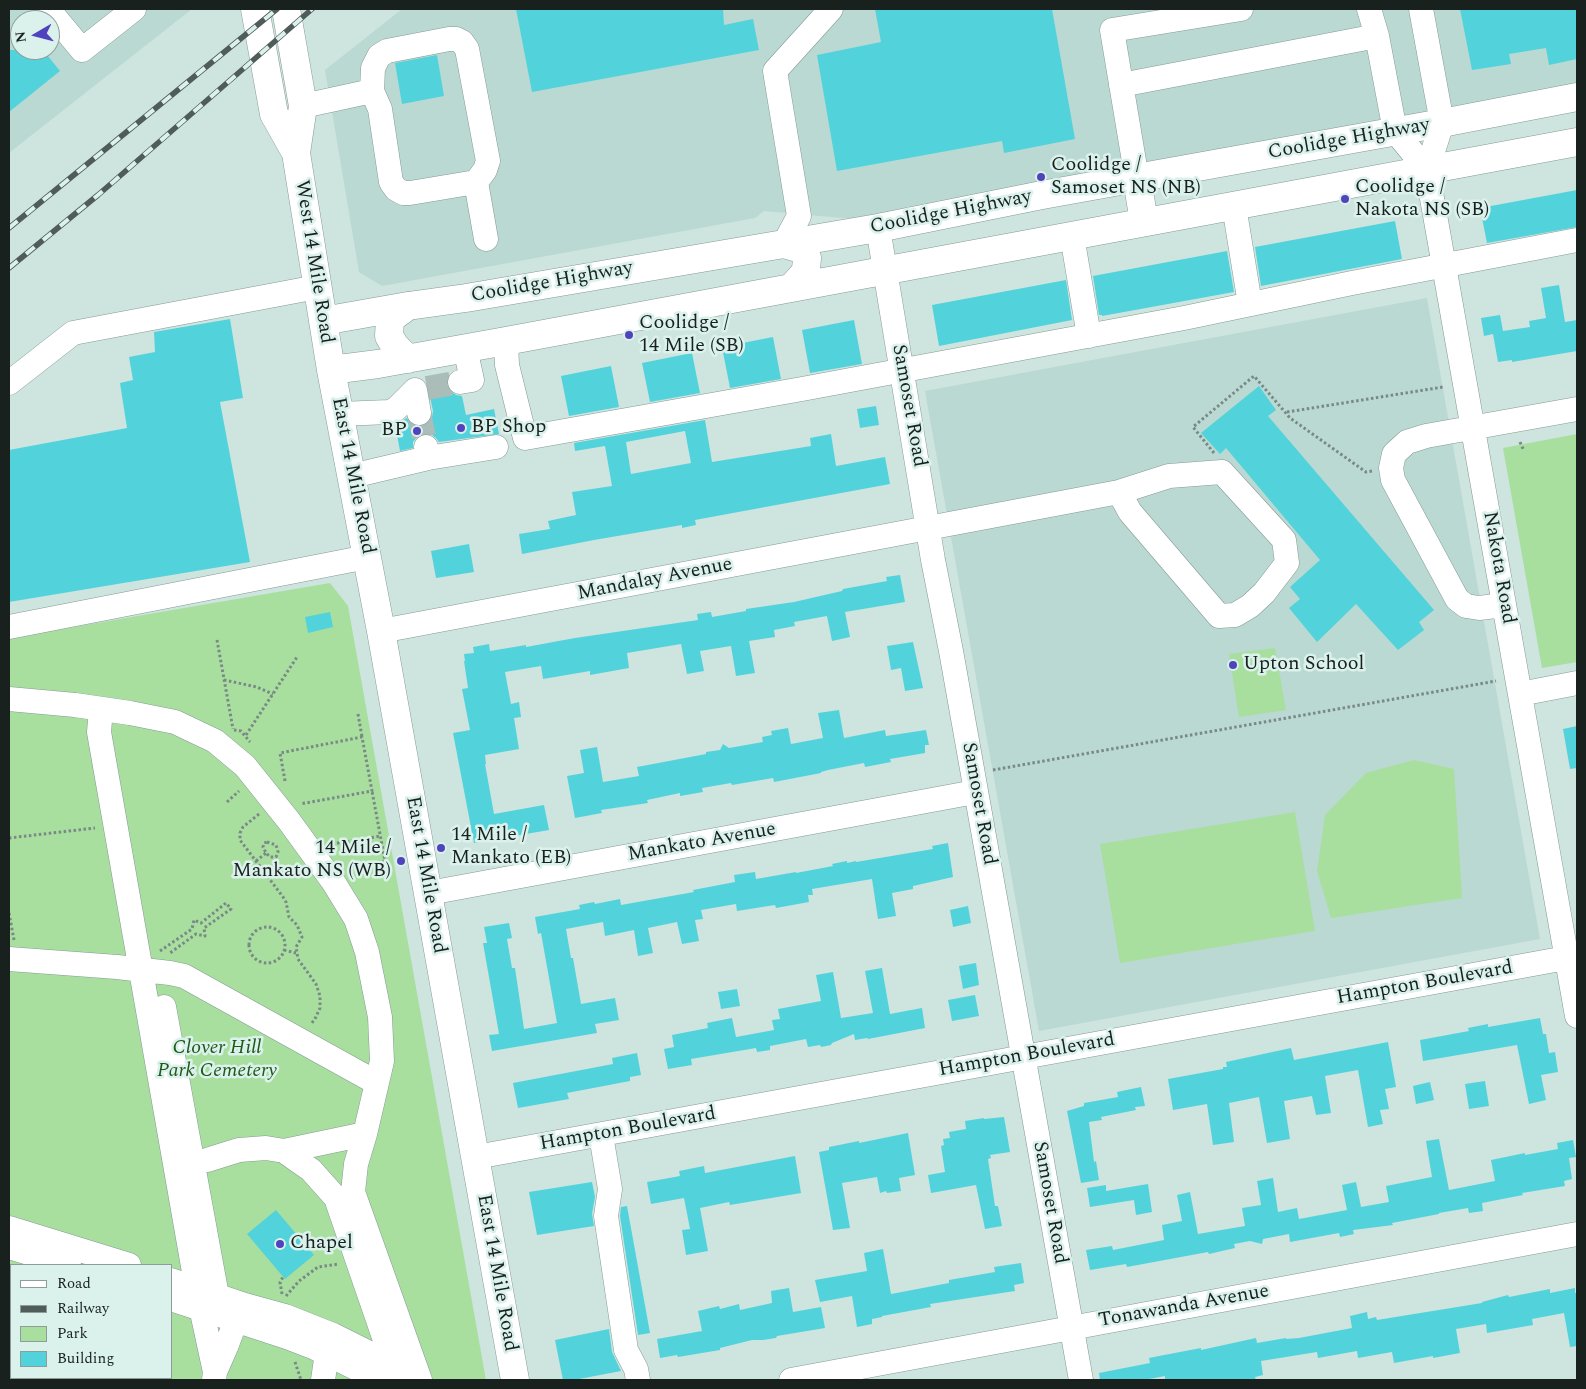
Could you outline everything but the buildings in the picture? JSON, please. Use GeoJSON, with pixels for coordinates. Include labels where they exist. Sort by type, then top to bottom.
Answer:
{"type":"FeatureCollection","features":[{"type":"Feature","properties":{"kind":"main road","name":"West 14 Mile Road"},"geometry":{"type":"LineString","coordinates":[[255,9],[274,114],[296,153]]}},
{"type":"Feature","properties":{"kind":"main road","name":"West 14 Mile Road"},"geometry":{"type":"LineString","coordinates":[[286,9],[303,106],[296,153],[331,370]]}},
{"type":"Feature","properties":{"kind":"main road","name":"Coolidge Highway"},"geometry":{"type":"LineString","coordinates":[[323,321],[878,228],[976,207],[1577,97]]}},
{"type":"Feature","properties":{"kind":"main road"},"geometry":{"type":"LineString","coordinates":[[331,370],[408,359],[1577,142]]}},
{"type":"Feature","properties":{"kind":"main road"},"geometry":{"type":"LineString","coordinates":[[1137,179],[1144,222]]}},
{"type":"Feature","properties":{"kind":"main road"},"geometry":{"type":"LineString","coordinates":[[784,244],[805,250],[807,258],[803,275],[792,287]]}},
{"type":"Feature","properties":{"kind":"main road"},"geometry":{"type":"LineString","coordinates":[[408,306],[390,319],[389,336],[395,346],[408,359]]}},
{"type":"Feature","properties":{"kind":"main road","name":"East 14 Mile Road"},"geometry":{"type":"LineString","coordinates":[[331,370],[429,893],[515,1380]]}},
{"type":"Feature","properties":{"kind":"street"},"geometry":{"type":"LineString","coordinates":[[60,20],[82,50],[134,9]]}},
{"type":"Feature","properties":{"kind":"street"},"geometry":{"type":"LineString","coordinates":[[784,244],[799,216],[775,71],[832,9]]}},
{"type":"Feature","properties":{"kind":"street"},"geometry":{"type":"LineString","coordinates":[[1137,179],[1112,30],[1240,9]]}},
{"type":"Feature","properties":{"kind":"street"},"geometry":{"type":"LineString","coordinates":[[1369,9],[1377,36],[1395,131]]}},
{"type":"Feature","properties":{"kind":"street"},"geometry":{"type":"LineString","coordinates":[[1421,9],[1442,123],[1427,170]]}},
{"type":"Feature","properties":{"kind":"street"},"geometry":{"type":"LineString","coordinates":[[1121,85],[1377,36]]}},
{"type":"Feature","properties":{"kind":"street"},"geometry":{"type":"LineString","coordinates":[[456,38],[462,42],[467,49],[488,162],[482,175],[476,182],[410,193],[403,193],[396,189],[391,182],[380,109],[372,91],[373,68],[379,56],[387,51],[456,38]]}},
{"type":"Feature","properties":{"kind":"street"},"geometry":{"type":"LineString","coordinates":[[303,106],[372,91]]}},
{"type":"Feature","properties":{"kind":"street","name":"Nakota Road"},"geometry":{"type":"LineString","coordinates":[[1395,131],[1427,170],[1520,694],[1572,957],[1577,1016]]}},
{"type":"Feature","properties":{"kind":"street"},"geometry":{"type":"LineString","coordinates":[[476,182],[486,239]]}},
{"type":"Feature","properties":{"kind":"street"},"geometry":{"type":"LineString","coordinates":[[1234,206],[1250,304]]}},
{"type":"Feature","properties":{"kind":"street","name":"Samoset Road"},"geometry":{"type":"LineString","coordinates":[[878,228],[928,529],[1081,1380]]}},
{"type":"Feature","properties":{"kind":"street"},"geometry":{"type":"LineString","coordinates":[[1072,236],[1088,336]]}},
{"type":"Feature","properties":{"kind":"street"},"geometry":{"type":"LineString","coordinates":[[506,341],[507,365],[525,438],[1088,336],[1352,282],[1577,240]]}},
{"type":"Feature","properties":{"kind":"street"},"geometry":{"type":"LineString","coordinates":[[9,383],[73,333],[317,287]]}},
{"type":"Feature","properties":{"kind":"street"},"geometry":{"type":"LineString","coordinates":[[460,382],[472,380],[465,348]]}},
{"type":"Feature","properties":{"kind":"street"},"geometry":{"type":"LineString","coordinates":[[408,359],[414,382],[421,389],[419,413]]}},
{"type":"Feature","properties":{"kind":"street"},"geometry":{"type":"LineString","coordinates":[[340,414],[389,412],[396,409],[421,389]]}},
{"type":"Feature","properties":{"kind":"street"},"geometry":{"type":"LineString","coordinates":[[1504,605],[1479,608],[1466,606],[1457,599],[1393,480],[1391,468],[1394,454],[1407,442],[1426,436],[1577,409]]}},
{"type":"Feature","properties":{"kind":"street"},"geometry":{"type":"LineString","coordinates":[[352,476],[427,452],[496,447]]}},
{"type":"Feature","properties":{"kind":"street","name":"Mandalay Avenue"},"geometry":{"type":"LineString","coordinates":[[381,631],[1119,492],[1169,476],[1222,472],[1284,540],[1287,563],[1264,593],[1250,606],[1235,615],[1219,616],[1130,512],[1119,492]]}},
{"type":"Feature","properties":{"kind":"street"},"geometry":{"type":"LineString","coordinates":[[9,627],[367,557]]}},
{"type":"Feature","properties":{"kind":"street"},"geometry":{"type":"LineString","coordinates":[[1520,694],[1577,683]]}},
{"type":"Feature","properties":{"kind":"street"},"geometry":{"type":"LineString","coordinates":[[9,699],[101,709],[175,722],[215,741],[245,766],[276,809],[309,848],[356,919],[367,952],[380,1017],[382,1061],[365,1134],[344,1195],[394,1376]]}},
{"type":"Feature","properties":{"kind":"street"},"geometry":{"type":"LineString","coordinates":[[101,709],[99,732],[115,825],[152,965]]}},
{"type":"Feature","properties":{"kind":"street"},"geometry":{"type":"LineString","coordinates":[[101,709],[114,729],[184,1164],[226,1347],[214,1376]]}},
{"type":"Feature","properties":{"kind":"street","name":"Mankato Avenue"},"geometry":{"type":"LineString","coordinates":[[429,893],[975,792]]}},
{"type":"Feature","properties":{"kind":"street","name":"Hampton Boulevard"},"geometry":{"type":"LineString","coordinates":[[476,1157],[1572,957]]}},
{"type":"Feature","properties":{"kind":"street"},"geometry":{"type":"LineString","coordinates":[[13,960],[152,965],[184,976],[377,1083]]}},
{"type":"Feature","properties":{"kind":"street"},"geometry":{"type":"LineString","coordinates":[[184,1164],[239,1150],[266,1148],[284,1151],[365,1134]]}},
{"type":"Feature","properties":{"kind":"street"},"geometry":{"type":"LineString","coordinates":[[601,1135],[610,1189],[606,1216],[626,1350],[636,1369],[638,1380]]}},
{"type":"Feature","properties":{"kind":"street"},"geometry":{"type":"LineString","coordinates":[[284,1151],[344,1195],[420,1380]]}},
{"type":"Feature","properties":{"kind":"street"},"geometry":{"type":"LineString","coordinates":[[9,1228],[126,1264]]}},
{"type":"Feature","properties":{"kind":"street","name":"Tonawanda Avenue"},"geometry":{"type":"LineString","coordinates":[[791,1380],[1577,1234]]}},
{"type":"Feature","properties":{"kind":"street"},"geometry":{"type":"LineString","coordinates":[[9,1246],[66,1264]]}},
{"type":"Feature","properties":{"kind":"street"},"geometry":{"type":"LineString","coordinates":[[172,1280],[287,1337],[330,1344],[385,1361],[394,1376]]}},
{"type":"Feature","properties":{"kind":"street"},"geometry":{"type":"LineString","coordinates":[[172,1299],[217,1303]]}},
{"type":"Feature","properties":{"kind":"street"},"geometry":{"type":"LineString","coordinates":[[214,1376],[217,1303]]}},
{"type":"Feature","properties":{"kind":"street"},"geometry":{"type":"LineString","coordinates":[[323,1380],[330,1344]]}},
{"type":"Feature","properties":{"kind":"path"},"geometry":{"type":"LineString","coordinates":[[1220,459],[1193,427],[1254,376],[1290,418],[1366,472],[1376,471]]}},
{"type":"Feature","properties":{"kind":"path"},"geometry":{"type":"LineString","coordinates":[[1286,413],[1443,386]]}},
{"type":"Feature","properties":{"kind":"path"},"geometry":{"type":"LineString","coordinates":[[1520,442],[1524,451]]}},
{"type":"Feature","properties":{"kind":"path"},"geometry":{"type":"LineString","coordinates":[[217,640],[233,729]]}},
{"type":"Feature","properties":{"kind":"path"},"geometry":{"type":"LineString","coordinates":[[246,735],[297,657]]}},
{"type":"Feature","properties":{"kind":"path"},"geometry":{"type":"LineString","coordinates":[[224,680],[257,687],[273,694]]}},
{"type":"Feature","properties":{"kind":"path"},"geometry":{"type":"LineString","coordinates":[[989,771],[1496,681]]}},
{"type":"Feature","properties":{"kind":"path"},"geometry":{"type":"LineString","coordinates":[[325,871],[385,861],[358,714]]}},
{"type":"Feature","properties":{"kind":"path"},"geometry":{"type":"LineString","coordinates":[[276,809],[280,753],[362,737]]}},
{"type":"Feature","properties":{"kind":"path"},"geometry":{"type":"LineString","coordinates":[[311,1025],[320,1008],[320,996],[316,984],[298,959],[296,953],[296,948],[302,937],[297,925],[289,917],[283,896],[240,840],[240,832],[243,827],[276,809],[372,791]]}},
{"type":"Feature","properties":{"kind":"path"},"geometry":{"type":"LineString","coordinates":[[9,838],[115,825]]}},
{"type":"Feature","properties":{"kind":"path"},"geometry":{"type":"LineString","coordinates":[[309,848],[381,836]]}},
{"type":"Feature","properties":{"kind":"path"},"geometry":{"type":"LineString","coordinates":[[264,843],[276,845],[278,852],[276,857],[270,857],[266,854],[263,847],[264,843]]}},
{"type":"Feature","properties":{"kind":"path"},"geometry":{"type":"LineString","coordinates":[[256,861],[266,854]]}},
{"type":"Feature","properties":{"kind":"path"},"geometry":{"type":"LineString","coordinates":[[202,922],[226,903],[231,909],[204,928]]}},
{"type":"Feature","properties":{"kind":"path"},"geometry":{"type":"LineString","coordinates":[[9,913],[13,960]]}},
{"type":"Feature","properties":{"kind":"path"},"geometry":{"type":"LineString","coordinates":[[152,965],[192,928],[194,920],[202,922]]}},
{"type":"Feature","properties":{"kind":"path"},"geometry":{"type":"LineString","coordinates":[[192,928],[196,934],[205,936],[202,922]]}},
{"type":"Feature","properties":{"kind":"path"},"geometry":{"type":"LineString","coordinates":[[265,927],[271,927],[276,929],[284,938],[284,950],[282,955],[273,962],[261,961],[252,954],[250,943],[255,932],[265,927]]}},
{"type":"Feature","properties":{"kind":"path"},"geometry":{"type":"LineString","coordinates":[[152,965],[196,934]]}},
{"type":"Feature","properties":{"kind":"path"},"geometry":{"type":"LineString","coordinates":[[284,950],[296,953]]}},
{"type":"Feature","properties":{"kind":"path"},"geometry":{"type":"LineString","coordinates":[[283,1277],[280,1282],[283,1300]]}},
{"type":"Feature","properties":{"kind":"shaded area"},"geometry":{"type":"Polygon","coordinates":[[[9,9],[192,9],[9,153],[9,9]]]}},
{"type":"Feature","properties":{"kind":"shaded area"},"geometry":{"type":"Polygon","coordinates":[[[402,9],[1577,9],[1577,85],[854,219],[764,211],[755,218],[382,286],[359,272],[325,70],[402,9]]]}},
{"type":"Feature","properties":{"kind":"shaded area","name":"Upton School"},"geometry":{"type":"Polygon","coordinates":[[[1427,298],[1540,939],[1039,1031],[925,391],[1427,298]]]}},
{"type":"Feature","properties":{"kind":"green space"},"geometry":{"type":"Polygon","coordinates":[[[1577,434],[1577,662],[1542,668],[1503,448],[1577,434]]]}},
{"type":"Feature","properties":{"kind":"green space","name":"Clover Hill Park Cemetery"},"geometry":{"type":"Polygon","coordinates":[[[330,583],[348,606],[486,1380],[9,1380],[9,638],[330,583]]]}},
{"type":"Feature","properties":{"kind":"green space"},"geometry":{"type":"Polygon","coordinates":[[[1275,648],[1286,710],[1239,717],[1229,654],[1275,648]]]}},
{"type":"Feature","properties":{"kind":"green space"},"geometry":{"type":"Polygon","coordinates":[[[1414,760],[1454,769],[1462,898],[1331,918],[1317,871],[1325,815],[1366,773],[1414,760]]]}},
{"type":"Feature","properties":{"kind":"green space"},"geometry":{"type":"Polygon","coordinates":[[[1295,812],[1315,931],[1120,963],[1100,844],[1295,812]]]}},
{"type":"Feature","properties":{"kind":"tunnel"},"geometry":{"type":"LineString","coordinates":[[427,388],[460,382]]}},
{"type":"Feature","properties":{"kind":"tunnel"},"geometry":{"type":"LineString","coordinates":[[419,413],[426,447]]}},
{"type":"Feature","properties":{"kind":"railway"},"geometry":{"type":"LineString","coordinates":[[9,228],[277,9]]}},
{"type":"Feature","properties":{"kind":"railway"},"geometry":{"type":"LineString","coordinates":[[9,268],[98,195],[312,9]]}},
{"type":"Feature","properties":{"kind":"place","name":"Coolidge / Samoset NS (NB)"},"geometry":{"type":"Point","coordinates":[1041,177]}},
{"type":"Feature","properties":{"kind":"place","name":"Coolidge / Nakota NS (SB)"},"geometry":{"type":"Point","coordinates":[1345,199]}},
{"type":"Feature","properties":{"kind":"place","name":"Coolidge / 14 Mile (SB)"},"geometry":{"type":"Point","coordinates":[629,335]}},
{"type":"Feature","properties":{"kind":"place","name":"BP Shop"},"geometry":{"type":"Point","coordinates":[461,428]}},
{"type":"Feature","properties":{"kind":"place","name":"BP"},"geometry":{"type":"Point","coordinates":[417,431]}},
{"type":"Feature","properties":{"kind":"place","name":"Upton School"},"geometry":{"type":"Point","coordinates":[1233,665]}},
{"type":"Feature","properties":{"kind":"place","name":"14 Mile / Mankato (EB)"},"geometry":{"type":"Point","coordinates":[441,848]}},
{"type":"Feature","properties":{"kind":"place","name":"14 Mile / Mankato NS (WB)"},"geometry":{"type":"Point","coordinates":[401,861]}},
{"type":"Feature","properties":{"kind":"place","name":"Chapel"},"geometry":{"type":"Point","coordinates":[280,1244]}}]}
